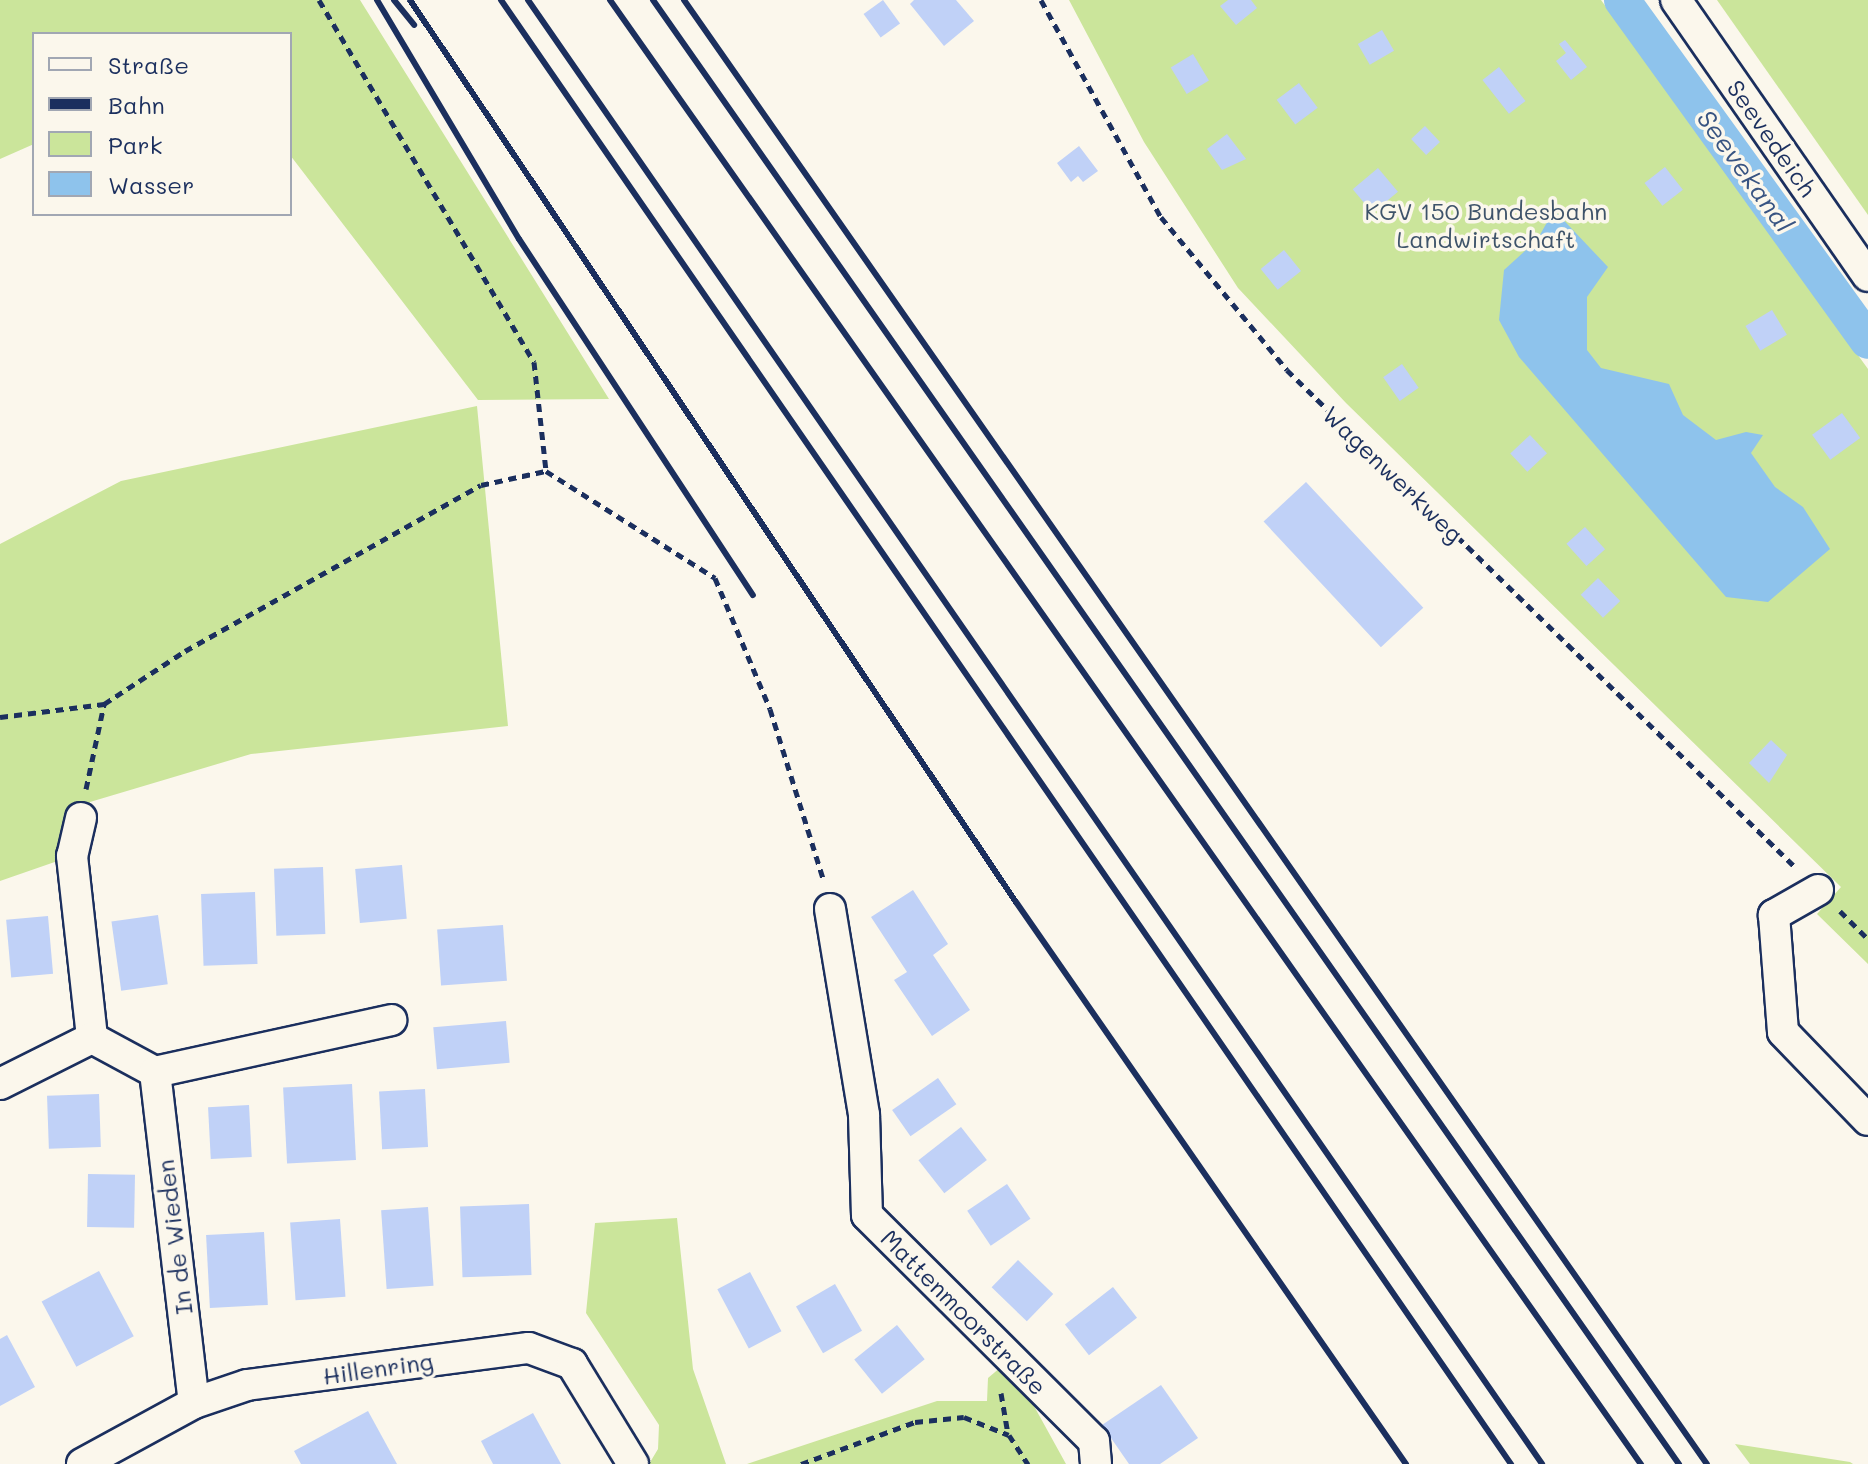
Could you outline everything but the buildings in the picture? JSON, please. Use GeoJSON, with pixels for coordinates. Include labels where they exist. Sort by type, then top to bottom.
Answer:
{"type":"FeatureCollection","features":[{"type":"Feature","properties":{"kind":"street","name":"Seevedeich"},"geometry":{"type":"LineString","coordinates":[[1676,0],[1868,276]]}},
{"type":"Feature","properties":{"kind":"street"},"geometry":{"type":"LineString","coordinates":[[81,818],[72,856],[92,1038]]}},
{"type":"Feature","properties":{"kind":"street"},"geometry":{"type":"LineString","coordinates":[[1818,890],[1774,915],[1783,1032],[1868,1120]]}},
{"type":"Feature","properties":{"kind":"street","name":"Mattenmoorstraße"},"geometry":{"type":"LineString","coordinates":[[830,909],[864,1115],[867,1215],[1094,1441],[1096,1464]]}},
{"type":"Feature","properties":{"kind":"street"},"geometry":{"type":"LineString","coordinates":[[92,1038],[155,1072],[391,1020]]}},
{"type":"Feature","properties":{"kind":"street"},"geometry":{"type":"LineString","coordinates":[[0,1084],[92,1038]]}},
{"type":"Feature","properties":{"kind":"street","name":"In de Wieden"},"geometry":{"type":"LineString","coordinates":[[155,1072],[194,1403]]}},
{"type":"Feature","properties":{"kind":"street","name":"Hillenring"},"geometry":{"type":"LineString","coordinates":[[82,1464],[194,1403],[247,1385],[529,1348],[572,1364],[633,1464]]}},
{"type":"Feature","properties":{"kind":"path"},"geometry":{"type":"LineString","coordinates":[[319,0],[534,362],[546,471]]}},
{"type":"Feature","properties":{"kind":"path","name":"Wagenwerkweg"},"geometry":{"type":"LineString","coordinates":[[1041,0],[1161,217],[1287,370],[1868,939]]}},
{"type":"Feature","properties":{"kind":"path"},"geometry":{"type":"LineString","coordinates":[[0,717],[104,704],[185,651],[481,485],[546,471],[715,578],[770,709],[813,834],[830,909]]}},
{"type":"Feature","properties":{"kind":"path"},"geometry":{"type":"LineString","coordinates":[[81,818],[104,704]]}},
{"type":"Feature","properties":{"kind":"path"},"geometry":{"type":"LineString","coordinates":[[801,1464],[915,1422],[964,1417],[1009,1435],[1028,1464]]}},
{"type":"Feature","properties":{"kind":"green space"},"geometry":{"type":"Polygon","coordinates":[[[0,0],[360,0],[609,399],[478,400],[292,158],[292,32],[32,32],[32,145],[0,159],[0,0]]]}},
{"type":"Feature","properties":{"kind":"green space","name":"KGV 150 Bundesbahn Landwirtschaft"},"geometry":{"type":"Polygon","coordinates":[[[1069,0],[1601,0],[1868,369],[1868,964],[1817,914],[1841,887],[1346,403],[1238,288],[1144,142],[1069,0]]]}},
{"type":"Feature","properties":{"kind":"green space"},"geometry":{"type":"Polygon","coordinates":[[[1717,0],[1868,0],[1868,215],[1717,0]]]}},
{"type":"Feature","properties":{"kind":"green space"},"geometry":{"type":"Polygon","coordinates":[[[477,406],[508,726],[251,754],[90,802],[72,856],[0,881],[0,544],[121,481],[477,406]]]}},
{"type":"Feature","properties":{"kind":"green space"},"geometry":{"type":"Polygon","coordinates":[[[677,1218],[693,1369],[726,1464],[649,1464],[658,1449],[659,1425],[586,1313],[595,1223],[677,1218]]]}},
{"type":"Feature","properties":{"kind":"green space"},"geometry":{"type":"Polygon","coordinates":[[[1001,1367],[1029,1397],[1066,1464],[747,1464],[937,1401],[987,1401],[988,1378],[1001,1367]]]}},
{"type":"Feature","properties":{"kind":"green space"},"geometry":{"type":"Polygon","coordinates":[[[1735,1444],[1850,1462],[1853,1464],[1750,1464],[1735,1444]]]}},
{"type":"Feature","properties":{"kind":"water"},"geometry":{"type":"Polygon","coordinates":[[[1554,210],[1608,267],[1587,297],[1587,350],[1601,368],[1669,384],[1683,415],[1716,440],[1746,432],[1763,435],[1751,453],[1775,487],[1803,507],[1830,549],[1768,602],[1726,597],[1519,357],[1499,320],[1504,270],[1537,240],[1554,210]]]}},
{"type":"Feature","properties":{"kind":"waterway","name":"Seevekanal"},"geometry":{"type":"LineString","coordinates":[[1622,0],[1868,341]]}},
{"type":"Feature","properties":{"kind":"railway"},"geometry":{"type":"LineString","coordinates":[[377,0],[519,239],[753,595]]}},
{"type":"Feature","properties":{"kind":"railway"},"geometry":{"type":"LineString","coordinates":[[394,0],[414,25]]}},
{"type":"Feature","properties":{"kind":"railway"},"geometry":{"type":"LineString","coordinates":[[410,0],[1016,902],[1406,1464]]}},
{"type":"Feature","properties":{"kind":"railway"},"geometry":{"type":"LineString","coordinates":[[501,0],[1511,1464]]}},
{"type":"Feature","properties":{"kind":"railway"},"geometry":{"type":"LineString","coordinates":[[528,0],[1542,1464]]}},
{"type":"Feature","properties":{"kind":"railway"},"geometry":{"type":"LineString","coordinates":[[610,0],[1641,1464]]}},
{"type":"Feature","properties":{"kind":"railway"},"geometry":{"type":"LineString","coordinates":[[653,0],[1679,1464]]}},
{"type":"Feature","properties":{"kind":"railway"},"geometry":{"type":"LineString","coordinates":[[684,0],[1707,1464]]}}]}
